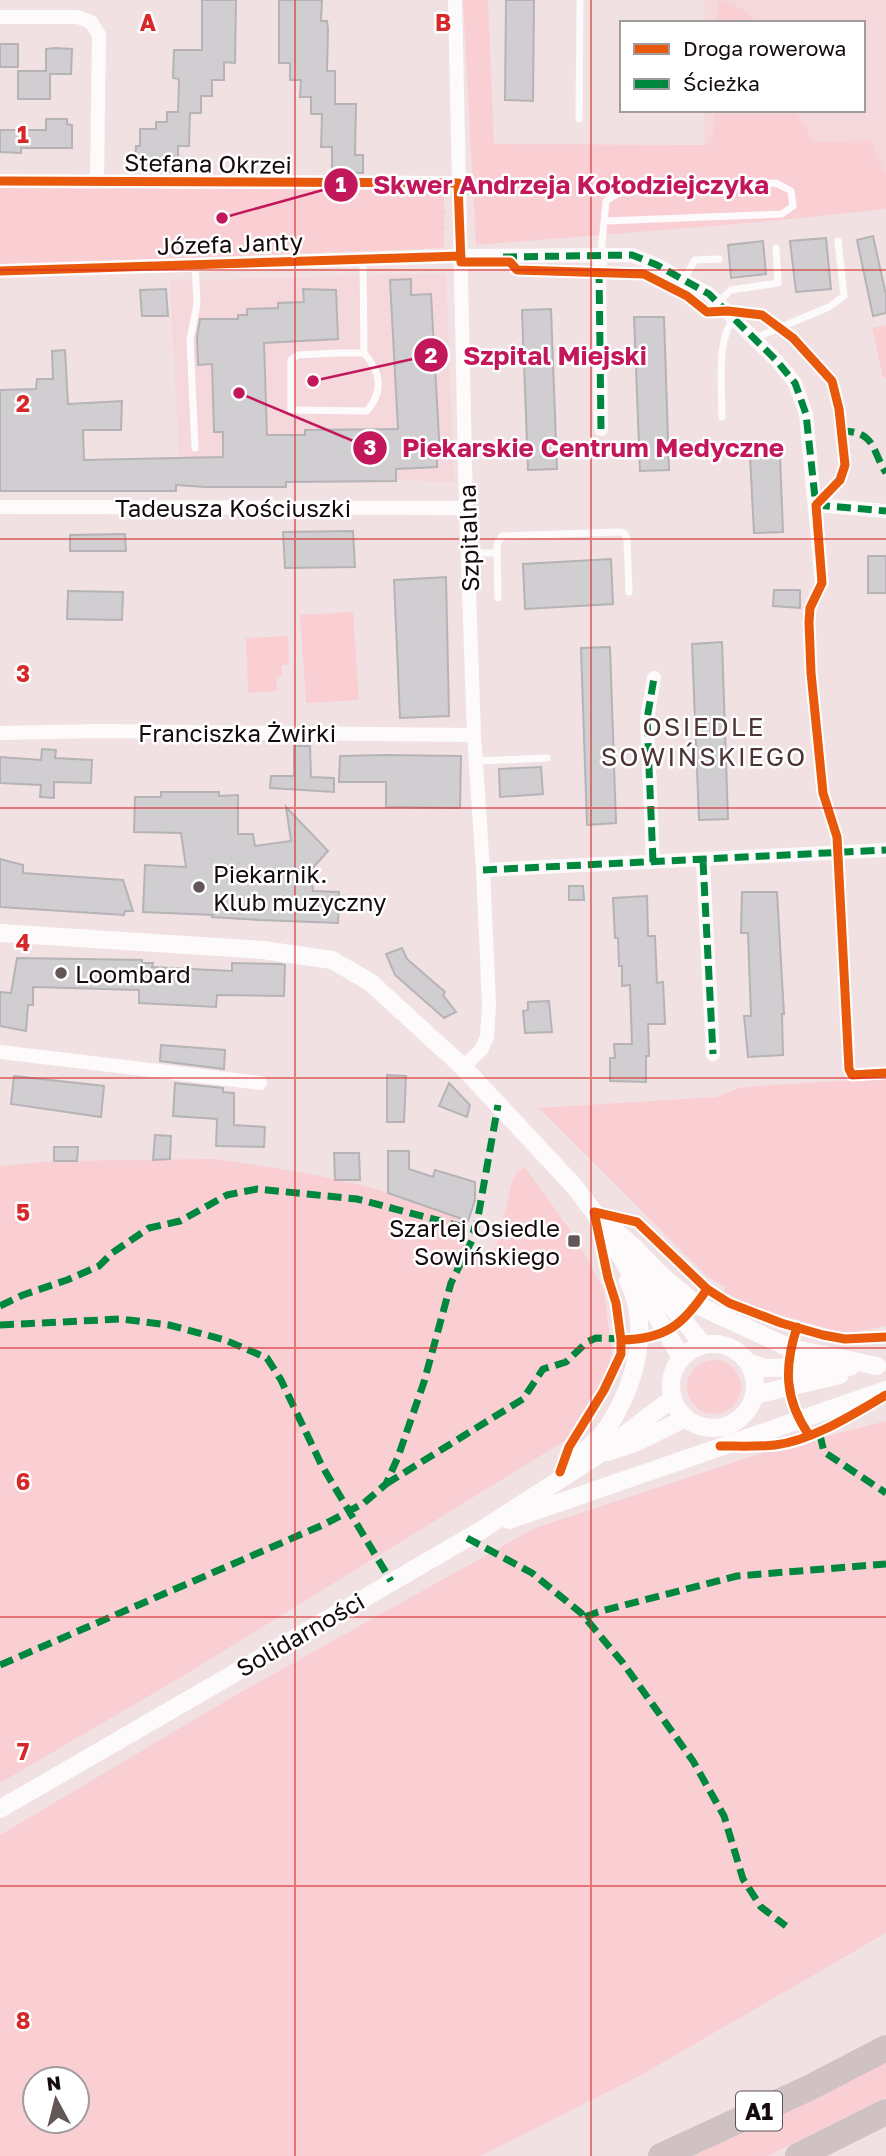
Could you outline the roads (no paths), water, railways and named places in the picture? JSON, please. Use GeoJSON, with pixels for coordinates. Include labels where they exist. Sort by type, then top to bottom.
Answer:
{"type":"FeatureCollection","features":[{"type":"Feature","properties":{"kind":"highway","name":"A1"},"geometry":{"type":"LineString","coordinates":[[661,2156],[809,2088],[886,2048]]}},
{"type":"Feature","properties":{"kind":"highway","name":"A1"},"geometry":{"type":"LineString","coordinates":[[798,2156],[886,2112]]}},
{"type":"Feature","properties":{"kind":"street","name":"Szpitalna"},"geometry":{"type":"LineString","coordinates":[[455,0],[466,508],[489,1025],[481,1050],[463,1067]]}},
{"type":"Feature","properties":{"kind":"street","name":"Stefana Okrzei"},"geometry":{"type":"LineString","coordinates":[[0,17],[78,17],[91,22],[95,28],[99,35],[97,181]]}},
{"type":"Feature","properties":{"kind":"street","name":"Stefana Okrzei"},"geometry":{"type":"LineString","coordinates":[[0,181],[458,183]]}},
{"type":"Feature","properties":{"kind":"street"},"geometry":{"type":"LineString","coordinates":[[601,255],[601,429]]}},
{"type":"Feature","properties":{"kind":"street","name":"Józefa Janty"},"geometry":{"type":"LineString","coordinates":[[0,271],[461,256],[632,255],[645,259],[709,293],[755,338],[795,383],[806,414],[822,583]]}},
{"type":"Feature","properties":{"kind":"street"},"geometry":{"type":"LineString","coordinates":[[816,505],[886,511]]}},
{"type":"Feature","properties":{"kind":"street","name":"Tadeusza Kościuszki"},"geometry":{"type":"LineString","coordinates":[[0,507],[466,508]]}},
{"type":"Feature","properties":{"kind":"street"},"geometry":{"type":"LineString","coordinates":[[653,862],[647,719],[654,678]]}},
{"type":"Feature","properties":{"kind":"street","name":"Franciszka Żwirki"},"geometry":{"type":"LineString","coordinates":[[0,733],[100,731],[474,735]]}},
{"type":"Feature","properties":{"kind":"street"},"geometry":{"type":"LineString","coordinates":[[483,870],[886,850]]}},
{"type":"Feature","properties":{"kind":"street"},"geometry":{"type":"LineString","coordinates":[[704,861],[713,1054]]}},
{"type":"Feature","properties":{"kind":"street"},"geometry":{"type":"LineString","coordinates":[[0,933],[263,950],[332,960],[370,982],[463,1067],[574,1185],[703,1344]]}},
{"type":"Feature","properties":{"kind":"street"},"geometry":{"type":"LineString","coordinates":[[0,1052],[260,1083]]}},
{"type":"Feature","properties":{"kind":"street"},"geometry":{"type":"LineString","coordinates":[[594,1212],[681,1357]]}},
{"type":"Feature","properties":{"kind":"street"},"geometry":{"type":"LineString","coordinates":[[594,1212],[697,1305],[790,1348],[882,1365]]}},
{"type":"Feature","properties":{"kind":"street"},"geometry":{"type":"LineString","coordinates":[[524,1502],[589,1447],[610,1424],[629,1385],[638,1353],[638,1312],[631,1286],[594,1212]]}},
{"type":"Feature","properties":{"kind":"street"},"geometry":{"type":"LineString","coordinates":[[703,1344],[729,1346],[741,1353],[749,1363],[755,1379],[755,1395],[749,1409],[726,1426],[712,1428],[685,1418],[676,1406],[671,1391],[672,1373],[681,1357],[703,1344]]}},
{"type":"Feature","properties":{"kind":"street"},"geometry":{"type":"LineString","coordinates":[[749,1363],[766,1368],[786,1369],[882,1365]]}},
{"type":"Feature","properties":{"kind":"street"},"geometry":{"type":"LineString","coordinates":[[755,1395],[882,1365]]}},
{"type":"Feature","properties":{"kind":"street"},"geometry":{"type":"LineString","coordinates":[[480,1531],[886,1390]]}},
{"type":"Feature","properties":{"kind":"street","name":"Solidarności"},"geometry":{"type":"LineString","coordinates":[[0,1809],[480,1531],[598,1455],[673,1398]]}},
{"type":"Feature","properties":{"kind":"street","name":"Solidarności"},"geometry":{"type":"LineString","coordinates":[[598,1455],[637,1442],[685,1418]]}},
{"type":"Feature","properties":{"kind":"lane"},"geometry":{"type":"LineString","coordinates":[[579,119],[580,0]]}},
{"type":"Feature","properties":{"kind":"lane"},"geometry":{"type":"LineString","coordinates":[[601,255],[606,201],[620,192],[776,183],[791,191],[793,206],[782,214],[606,222]]}},
{"type":"Feature","properties":{"kind":"lane"},"geometry":{"type":"LineString","coordinates":[[755,338],[829,307],[844,296],[838,242]]}},
{"type":"Feature","properties":{"kind":"lane"},"geometry":{"type":"LineString","coordinates":[[718,302],[731,290],[778,283],[776,248]]}},
{"type":"Feature","properties":{"kind":"lane"},"geometry":{"type":"LineString","coordinates":[[363,259],[364,354],[375,365],[378,376],[377,400],[367,411],[291,410],[291,360],[299,355],[364,354]]}},
{"type":"Feature","properties":{"kind":"lane"},"geometry":{"type":"LineString","coordinates":[[683,280],[695,260],[719,259]]}},
{"type":"Feature","properties":{"kind":"lane"},"geometry":{"type":"LineString","coordinates":[[195,263],[197,304],[190,340],[195,448]]}},
{"type":"Feature","properties":{"kind":"lane"},"geometry":{"type":"LineString","coordinates":[[722,417],[723,352],[726,331],[734,318]]}},
{"type":"Feature","properties":{"kind":"lane"},"geometry":{"type":"LineString","coordinates":[[498,597],[497,552],[498,539],[502,536],[624,534],[627,539],[629,592]]}},
{"type":"Feature","properties":{"kind":"lane"},"geometry":{"type":"LineString","coordinates":[[468,553],[497,552]]}},
{"type":"Feature","properties":{"kind":"lane"},"geometry":{"type":"LineString","coordinates":[[477,761],[547,758]]}},
{"type":"Feature","properties":{"kind":"place","name":"Skwer Andrzeja Kołodziejczyka"},"geometry":{"type":"Point","coordinates":[222,218]}},
{"type":"Feature","properties":{"kind":"place","name":"Szpital Miejski"},"geometry":{"type":"Point","coordinates":[313,381]}},
{"type":"Feature","properties":{"kind":"place","name":"Piekarskie Centrum Medyczne"},"geometry":{"type":"Point","coordinates":[239,393]}},
{"type":"Feature","properties":{"kind":"place","name":"Piekarnik. Klub muzyczny"},"geometry":{"type":"Point","coordinates":[199,887]}},
{"type":"Feature","properties":{"kind":"place","name":"Loombard"},"geometry":{"type":"Point","coordinates":[61,973]}},
{"type":"Feature","properties":{"kind":"place","name":"Szarlej Osiedle Sowińskiego"},"geometry":{"type":"Point","coordinates":[574,1241]}},
{"type":"Feature","properties":{"kind":"district","name":"OSIEDLE SOWIŃSKIEGO"},"geometry":{"type":"Point","coordinates":[704,741]}}]}
